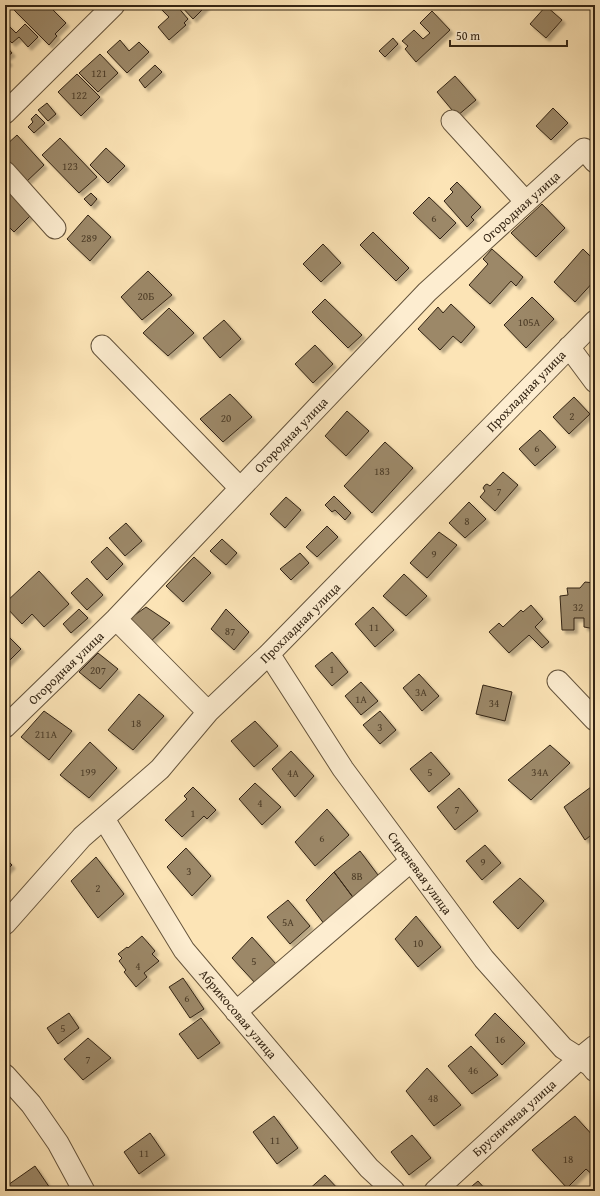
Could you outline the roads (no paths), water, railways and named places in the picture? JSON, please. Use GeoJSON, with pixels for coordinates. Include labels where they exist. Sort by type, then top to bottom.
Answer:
{"type":"FeatureCollection","features":[{"type":"Feature","properties":{"kind":"street"},"geometry":{"type":"LineString","coordinates":[[5,113],[114,5]]}},
{"type":"Feature","properties":{"kind":"street"},"geometry":{"type":"LineString","coordinates":[[452,121],[526,202]]}},
{"type":"Feature","properties":{"kind":"street","name":"Огородная улица"},"geometry":{"type":"LineString","coordinates":[[5,727],[116,619],[427,292],[526,202],[589,156]]}},
{"type":"Feature","properties":{"kind":"street"},"geometry":{"type":"LineString","coordinates":[[5,172],[55,228]]}},
{"type":"Feature","properties":{"kind":"street","name":"Прохладная улица"},"geometry":{"type":"LineString","coordinates":[[5,924],[82,837],[160,769],[208,712],[269,654],[595,321]]}},
{"type":"Feature","properties":{"kind":"street"},"geometry":{"type":"LineString","coordinates":[[102,346],[240,488]]}},
{"type":"Feature","properties":{"kind":"street"},"geometry":{"type":"LineString","coordinates":[[570,347],[595,382]]}},
{"type":"Feature","properties":{"kind":"street"},"geometry":{"type":"LineString","coordinates":[[116,619],[208,712]]}},
{"type":"Feature","properties":{"kind":"street","name":"Сиреневая улица"},"geometry":{"type":"LineString","coordinates":[[269,654],[343,768],[484,959],[563,1048],[590,1059]]}},
{"type":"Feature","properties":{"kind":"street"},"geometry":{"type":"LineString","coordinates":[[558,681],[595,720]]}},
{"type":"Feature","properties":{"kind":"street","name":"Абрикосовая улица"},"geometry":{"type":"LineString","coordinates":[[104,819],[184,950],[369,1168],[394,1191]]}},
{"type":"Feature","properties":{"kind":"street"},"geometry":{"type":"LineString","coordinates":[[236,1012],[411,861]]}},
{"type":"Feature","properties":{"kind":"street","name":"Брусничная улица"},"geometry":{"type":"LineString","coordinates":[[435,1191],[590,1059]]}},
{"type":"Feature","properties":{"kind":"street"},"geometry":{"type":"LineString","coordinates":[[5,1075],[30,1104],[58,1143],[84,1191]]}}]}
